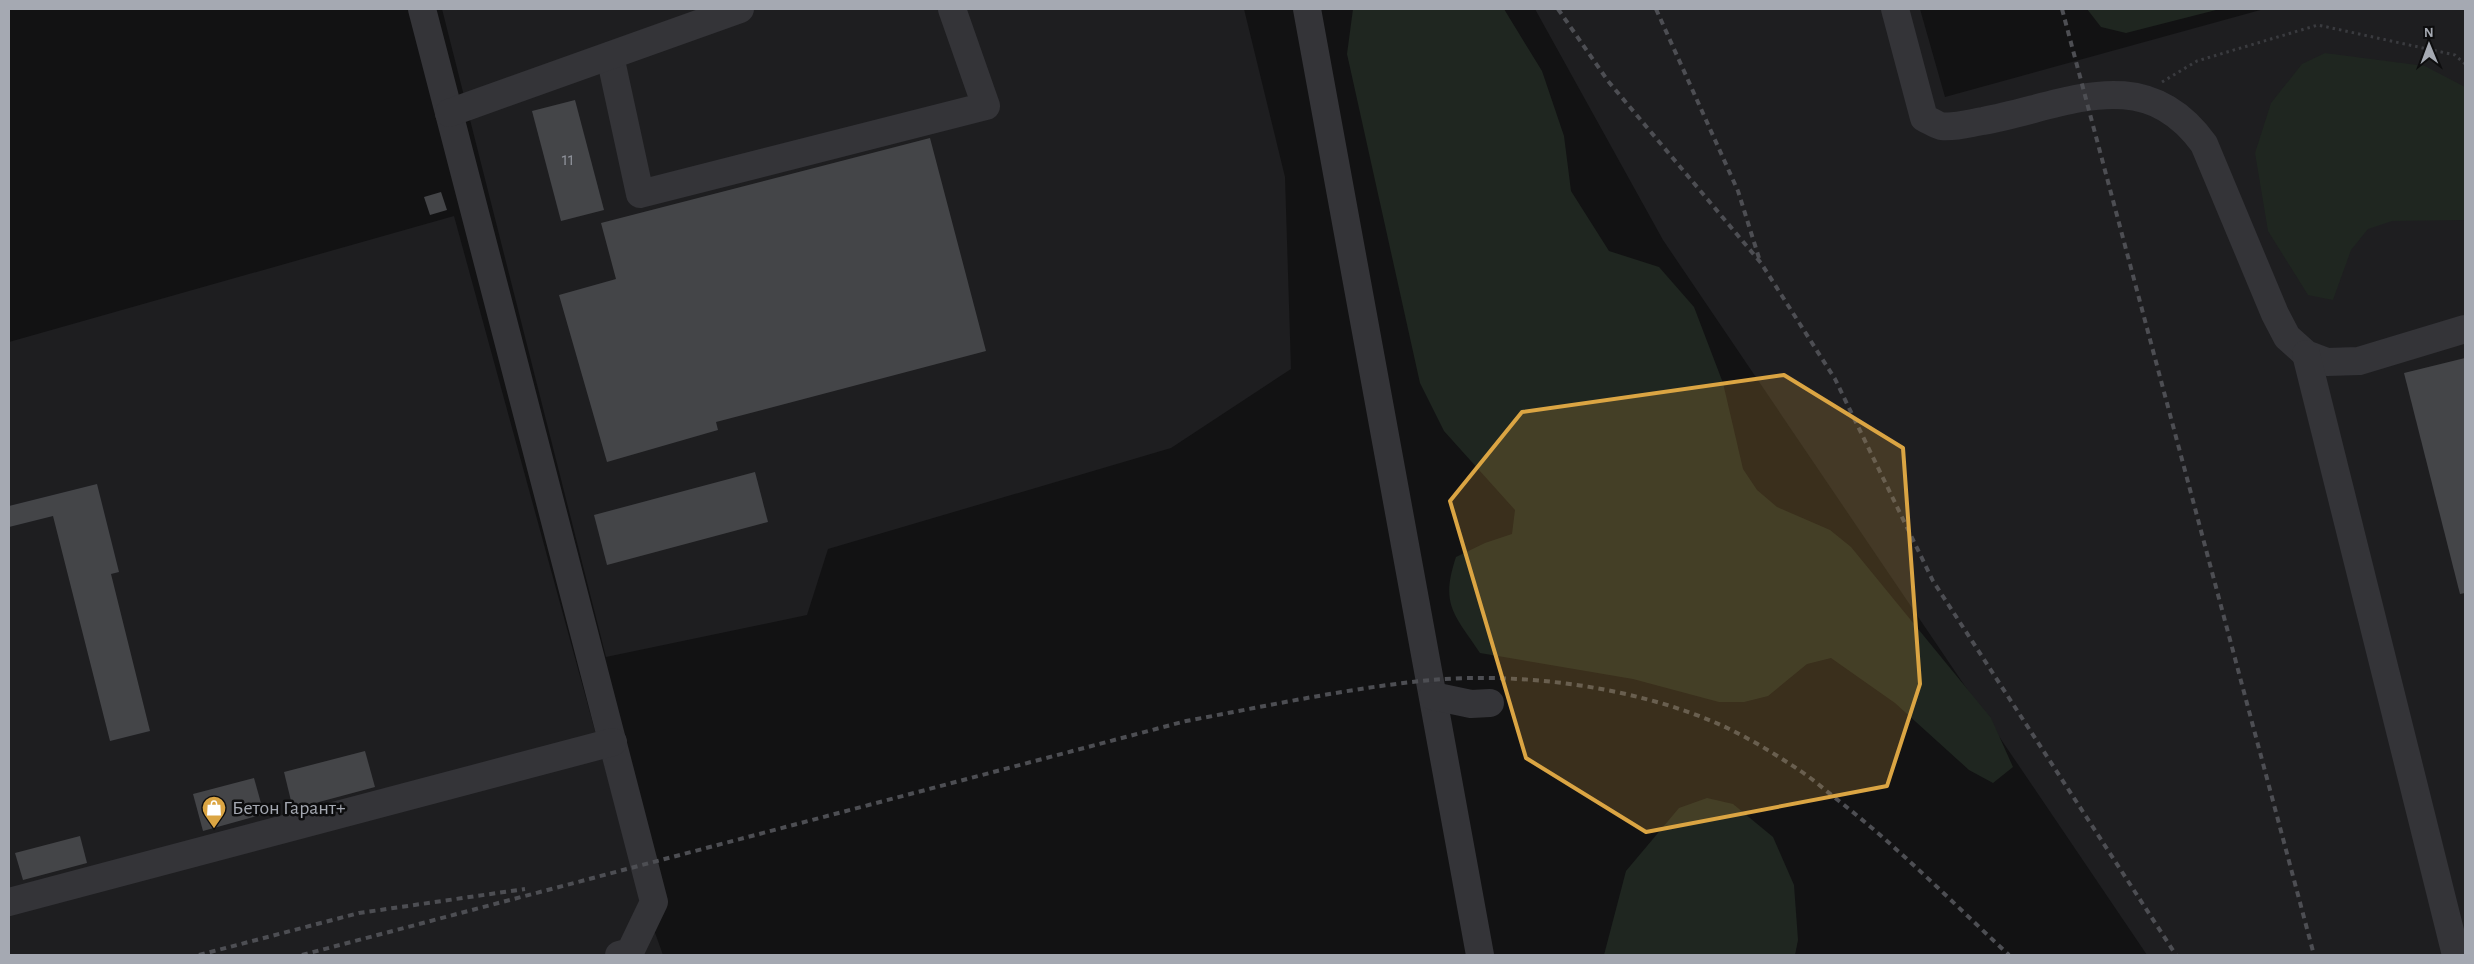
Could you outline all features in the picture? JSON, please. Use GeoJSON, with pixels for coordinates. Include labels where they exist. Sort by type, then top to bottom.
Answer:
{"type":"FeatureCollection","features":[{"type":"Feature","properties":{"kind":"street"},"geometry":{"type":"LineString","coordinates":[[422,9],[654,902],[630,952],[619,955]]}},
{"type":"Feature","properties":{"kind":"street"},"geometry":{"type":"LineString","coordinates":[[450,113],[740,9]]}},
{"type":"Feature","properties":{"kind":"street"},"geometry":{"type":"LineString","coordinates":[[610,56],[640,194],[986,106],[952,9]]}},
{"type":"Feature","properties":{"kind":"street"},"geometry":{"type":"LineString","coordinates":[[1307,9],[1480,955]]}},
{"type":"Feature","properties":{"kind":"street"},"geometry":{"type":"LineString","coordinates":[[1895,9],[1924,118],[1940,126],[1999,118],[2086,96],[2138,97],[2168,108],[2191,125],[2204,144],[2275,314],[2287,337],[2306,354],[2327,362],[2359,361],[2465,329]]}},
{"type":"Feature","properties":{"kind":"street"},"geometry":{"type":"LineString","coordinates":[[2306,354],[2456,955]]}},
{"type":"Feature","properties":{"kind":"street"},"geometry":{"type":"LineString","coordinates":[[1433,696],[1471,704],[1490,703]]}},
{"type":"Feature","properties":{"kind":"street"},"geometry":{"type":"LineString","coordinates":[[9,902],[613,742]]}},
{"type":"Feature","properties":{"kind":"path"},"geometry":{"type":"LineString","coordinates":[[2138,97],[2197,60],[2318,25],[2455,55],[2465,64]]}},
{"type":"Feature","properties":{"kind":"highlighted area"},"geometry":{"type":"Polygon","coordinates":[[[1784,375],[1903,448],[1920,684],[1887,786],[1646,832],[1526,758],[1450,501],[1522,412],[1784,375]]]}},
{"type":"Feature","properties":{"kind":"shaded area"},"geometry":{"type":"Polygon","coordinates":[[[442,9],[1244,9],[1285,177],[1291,369],[1171,448],[828,549],[807,615],[606,657],[442,9]]]}},
{"type":"Feature","properties":{"kind":"shaded area"},"geometry":{"type":"Polygon","coordinates":[[[1353,9],[1504,9],[1542,71],[1564,136],[1571,191],[1609,251],[1659,267],[1694,307],[1723,383],[1743,469],[1757,490],[1777,507],[1830,530],[1851,547],[1991,718],[2013,767],[1993,783],[1969,770],[1895,703],[1831,658],[1807,664],[1768,696],[1744,702],[1719,702],[1633,679],[1480,653],[1452,608],[1449,587],[1451,573],[1456,557],[1485,543],[1512,534],[1515,510],[1444,431],[1420,383],[1347,54],[1353,9]]]}},
{"type":"Feature","properties":{"kind":"shaded area"},"geometry":{"type":"Polygon","coordinates":[[[1535,9],[1920,9],[1945,97],[2264,9],[2465,9],[2465,955],[2147,955],[1663,240],[1535,9]]]}},
{"type":"Feature","properties":{"kind":"shaded area"},"geometry":{"type":"Polygon","coordinates":[[[2087,9],[2220,9],[2126,33],[2101,27],[2087,9]]]}},
{"type":"Feature","properties":{"kind":"shaded area"},"geometry":{"type":"Polygon","coordinates":[[[2325,53],[2425,66],[2465,87],[2465,220],[2392,221],[2368,229],[2351,250],[2333,300],[2308,295],[2268,231],[2255,153],[2271,103],[2302,64],[2325,53]]]}},
{"type":"Feature","properties":{"kind":"shaded area"},"geometry":{"type":"Polygon","coordinates":[[[454,216],[635,877],[663,955],[9,955],[9,342],[454,216]]]}},
{"type":"Feature","properties":{"kind":"shaded area"},"geometry":{"type":"Polygon","coordinates":[[[1707,798],[1733,804],[1773,837],[1794,885],[1798,940],[1795,955],[1604,955],[1626,871],[1679,808],[1707,798]]]}},
{"type":"Feature","properties":{"kind":"building"},"geometry":{"type":"Polygon","coordinates":[[[575,100],[604,210],[561,221],[532,111],[575,100]]]}},
{"type":"Feature","properties":{"kind":"building"},"geometry":{"type":"Polygon","coordinates":[[[930,138],[986,351],[716,422],[718,430],[607,462],[559,295],[616,279],[601,223],[930,138]]]}},
{"type":"Feature","properties":{"kind":"building"},"geometry":{"type":"Polygon","coordinates":[[[441,192],[447,210],[430,215],[424,197],[441,192]]]}},
{"type":"Feature","properties":{"kind":"building"},"geometry":{"type":"Polygon","coordinates":[[[2465,358],[2465,593],[2460,594],[2404,373],[2465,358]]]}},
{"type":"Feature","properties":{"kind":"building"},"geometry":{"type":"Polygon","coordinates":[[[755,472],[768,522],[607,565],[594,515],[755,472]]]}},
{"type":"Feature","properties":{"kind":"building"},"geometry":{"type":"Polygon","coordinates":[[[97,484],[119,572],[111,574],[150,731],[110,741],[53,516],[9,527],[9,506],[97,484]]]}},
{"type":"Feature","properties":{"kind":"building"},"geometry":{"type":"Polygon","coordinates":[[[365,751],[375,787],[293,809],[284,772],[365,751]]]}},
{"type":"Feature","properties":{"kind":"building"},"geometry":{"type":"Polygon","coordinates":[[[254,778],[264,814],[203,831],[193,794],[254,778]]]}},
{"type":"Feature","properties":{"kind":"building"},"geometry":{"type":"Polygon","coordinates":[[[80,836],[87,863],[23,880],[15,853],[80,836]]]}},
{"type":"Feature","properties":{"kind":"railway"},"geometry":{"type":"LineString","coordinates":[[1558,9],[1608,81],[1761,263],[1835,379],[1933,581],[2176,955]]}},
{"type":"Feature","properties":{"kind":"railway"},"geometry":{"type":"LineString","coordinates":[[1656,9],[1738,191],[1759,258]]}},
{"type":"Feature","properties":{"kind":"railway"},"geometry":{"type":"LineString","coordinates":[[2062,9],[2314,955]]}},
{"type":"Feature","properties":{"kind":"railway"},"geometry":{"type":"LineString","coordinates":[[302,955],[1186,721],[1400,683],[1467,678],[1542,681],[1580,685],[1617,692],[1690,712],[1733,731],[1781,758],[1814,781],[1861,819],[2009,955]]}},
{"type":"Feature","properties":{"kind":"railway"},"geometry":{"type":"LineString","coordinates":[[199,955],[359,913],[525,889]]}},
{"type":"Feature","properties":{"kind":"place","name":"Бетон Гарант+"},"geometry":{"type":"Point","coordinates":[214,829]}}]}
